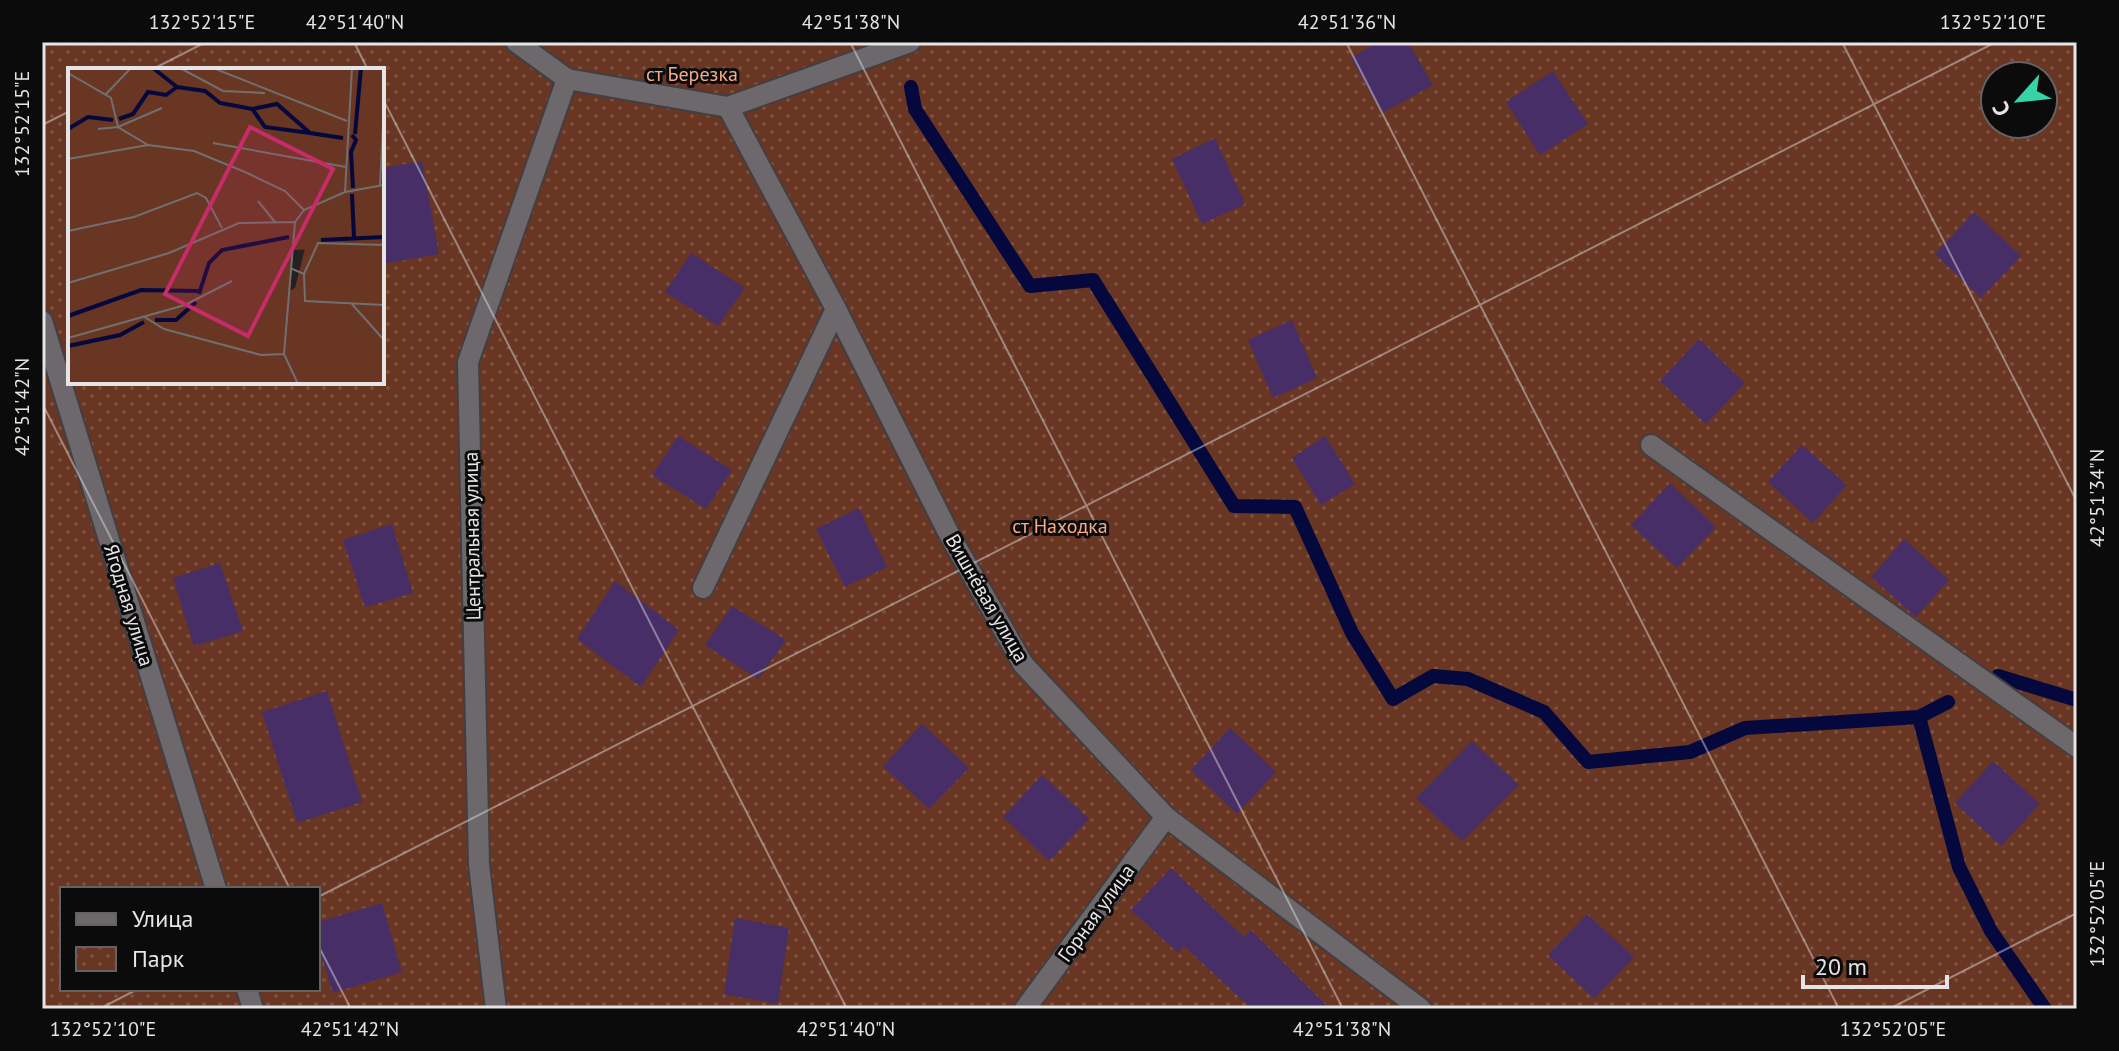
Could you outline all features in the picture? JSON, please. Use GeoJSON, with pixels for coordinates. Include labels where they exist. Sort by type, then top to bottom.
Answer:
{"type":"FeatureCollection","features":[{"type":"Feature","properties":{"kind":"street"},"geometry":{"type":"LineString","coordinates":[[516,42],[567,79],[728,107],[910,42]]}},
{"type":"Feature","properties":{"kind":"street","name":"Центральная улица"},"geometry":{"type":"LineString","coordinates":[[496,1009],[479,865],[468,362],[567,79]]}},
{"type":"Feature","properties":{"kind":"street","name":"Вишнёвая улица"},"geometry":{"type":"LineString","coordinates":[[728,107],[836,309],[949,534],[1023,664],[1166,817],[1421,1009]]}},
{"type":"Feature","properties":{"kind":"street"},"geometry":{"type":"LineString","coordinates":[[703,588],[836,309]]}},
{"type":"Feature","properties":{"kind":"street","name":"Ягодная улица"},"geometry":{"type":"LineString","coordinates":[[42,321],[215,887]]}},
{"type":"Feature","properties":{"kind":"street"},"geometry":{"type":"LineString","coordinates":[[1651,445],[2077,747]]}},
{"type":"Feature","properties":{"kind":"street","name":"Горная улица"},"geometry":{"type":"LineString","coordinates":[[1025,1009],[1166,817]]}},
{"type":"Feature","properties":{"kind":"green space","name":"ст Находка"},"geometry":{"type":"Polygon","coordinates":[[[42,42],[2077,42],[2077,1009],[42,1009],[42,42]]]}},
{"type":"Feature","properties":{"kind":"building"},"geometry":{"type":"Polygon","coordinates":[[[1378,42],[1408,42],[1433,85],[1382,113],[1351,58],[1378,42]]]}},
{"type":"Feature","properties":{"kind":"building"},"geometry":{"type":"Polygon","coordinates":[[[1553,71],[1588,124],[1540,155],[1506,102],[1553,71]]]}},
{"type":"Feature","properties":{"kind":"building"},"geometry":{"type":"Polygon","coordinates":[[[1215,138],[1245,204],[1202,224],[1172,159],[1215,138]]]}},
{"type":"Feature","properties":{"kind":"building"},"geometry":{"type":"Polygon","coordinates":[[[422,161],[439,254],[384,264],[384,168],[422,161]]]}},
{"type":"Feature","properties":{"kind":"building"},"geometry":{"type":"Polygon","coordinates":[[[1974,212],[2021,256],[1981,298],[1935,254],[1974,212]]]}},
{"type":"Feature","properties":{"kind":"building"},"geometry":{"type":"Polygon","coordinates":[[[691,253],[745,288],[718,326],[665,292],[691,253]]]}},
{"type":"Feature","properties":{"kind":"building"},"geometry":{"type":"Polygon","coordinates":[[[1292,320],[1317,378],[1273,398],[1248,340],[1292,320]]]}},
{"type":"Feature","properties":{"kind":"building"},"geometry":{"type":"Polygon","coordinates":[[[1699,339],[1745,383],[1706,424],[1660,381],[1699,339]]]}},
{"type":"Feature","properties":{"kind":"building"},"geometry":{"type":"Polygon","coordinates":[[[678,436],[732,470],[706,509],[652,475],[678,436]]]}},
{"type":"Feature","properties":{"kind":"building"},"geometry":{"type":"Polygon","coordinates":[[[1325,436],[1355,484],[1321,505],[1292,458],[1325,436]]]}},
{"type":"Feature","properties":{"kind":"building"},"geometry":{"type":"Polygon","coordinates":[[[1802,445],[1847,485],[1813,523],[1768,482],[1802,445]]]}},
{"type":"Feature","properties":{"kind":"building"},"geometry":{"type":"Polygon","coordinates":[[[1670,483],[1716,527],[1677,568],[1631,525],[1670,483]]]}},
{"type":"Feature","properties":{"kind":"building"},"geometry":{"type":"Polygon","coordinates":[[[859,508],[887,567],[845,587],[816,529],[859,508]]]}},
{"type":"Feature","properties":{"kind":"building"},"geometry":{"type":"Polygon","coordinates":[[[392,524],[413,593],[365,607],[343,540],[392,524]]]}},
{"type":"Feature","properties":{"kind":"building"},"geometry":{"type":"Polygon","coordinates":[[[1904,539],[1949,580],[1916,617],[1871,577],[1904,539]]]}},
{"type":"Feature","properties":{"kind":"building"},"geometry":{"type":"Polygon","coordinates":[[[220,563],[243,631],[194,646],[173,578],[220,563]]]}},
{"type":"Feature","properties":{"kind":"building"},"geometry":{"type":"Polygon","coordinates":[[[615,581],[679,630],[641,687],[577,639],[615,581]]]}},
{"type":"Feature","properties":{"kind":"building"},"geometry":{"type":"Polygon","coordinates":[[[732,606],[786,640],[758,679],[705,645],[732,606]]]}},
{"type":"Feature","properties":{"kind":"building"},"geometry":{"type":"Polygon","coordinates":[[[327,691],[362,802],[297,823],[262,712],[327,691]]]}},
{"type":"Feature","properties":{"kind":"building"},"geometry":{"type":"Polygon","coordinates":[[[922,724],[969,768],[929,809],[883,766],[922,724]]]}},
{"type":"Feature","properties":{"kind":"building"},"geometry":{"type":"Polygon","coordinates":[[[1230,728],[1276,772],[1237,814],[1191,770],[1230,728]]]}},
{"type":"Feature","properties":{"kind":"building"},"geometry":{"type":"Polygon","coordinates":[[[1472,741],[1519,785],[1462,841],[1416,798],[1472,741]]]}},
{"type":"Feature","properties":{"kind":"building"},"geometry":{"type":"Polygon","coordinates":[[[1993,761],[2040,804],[2001,846],[1955,803],[1993,761]]]}},
{"type":"Feature","properties":{"kind":"building"},"geometry":{"type":"Polygon","coordinates":[[[1042,775],[1089,819],[1049,861],[1003,817],[1042,775]]]}},
{"type":"Feature","properties":{"kind":"building"},"geometry":{"type":"Polygon","coordinates":[[[1171,868],[1244,937],[1251,930],[1330,1009],[1252,1009],[1184,946],[1178,953],[1131,910],[1171,868]]]}},
{"type":"Feature","properties":{"kind":"building"},"geometry":{"type":"Polygon","coordinates":[[[382,903],[402,972],[333,993],[320,951],[320,921],[382,903]]]}},
{"type":"Feature","properties":{"kind":"building"},"geometry":{"type":"Polygon","coordinates":[[[1587,914],[1634,957],[1594,999],[1548,955],[1587,914]]]}},
{"type":"Feature","properties":{"kind":"building"},"geometry":{"type":"Polygon","coordinates":[[[735,918],[789,928],[778,1004],[724,994],[735,918]]]}},
{"type":"Feature","properties":{"kind":"waterway"},"geometry":{"type":"LineString","coordinates":[[911,87],[915,109],[1030,286],[1093,280],[1234,506],[1295,507],[1352,633],[1393,699],[1433,676],[1468,679],[1544,712],[1588,762],[1690,752],[1745,728],[1919,717],[1948,702]]}},
{"type":"Feature","properties":{"kind":"waterway"},"geometry":{"type":"LineString","coordinates":[[1998,676],[2077,700]]}},
{"type":"Feature","properties":{"kind":"waterway"},"geometry":{"type":"LineString","coordinates":[[1919,717],[1959,867],[1991,931],[2045,1009]]}},
{"type":"Feature","properties":{"kind":"park label","name":"ст Березка"},"geometry":{"type":"Point","coordinates":[692,74]}}]}
